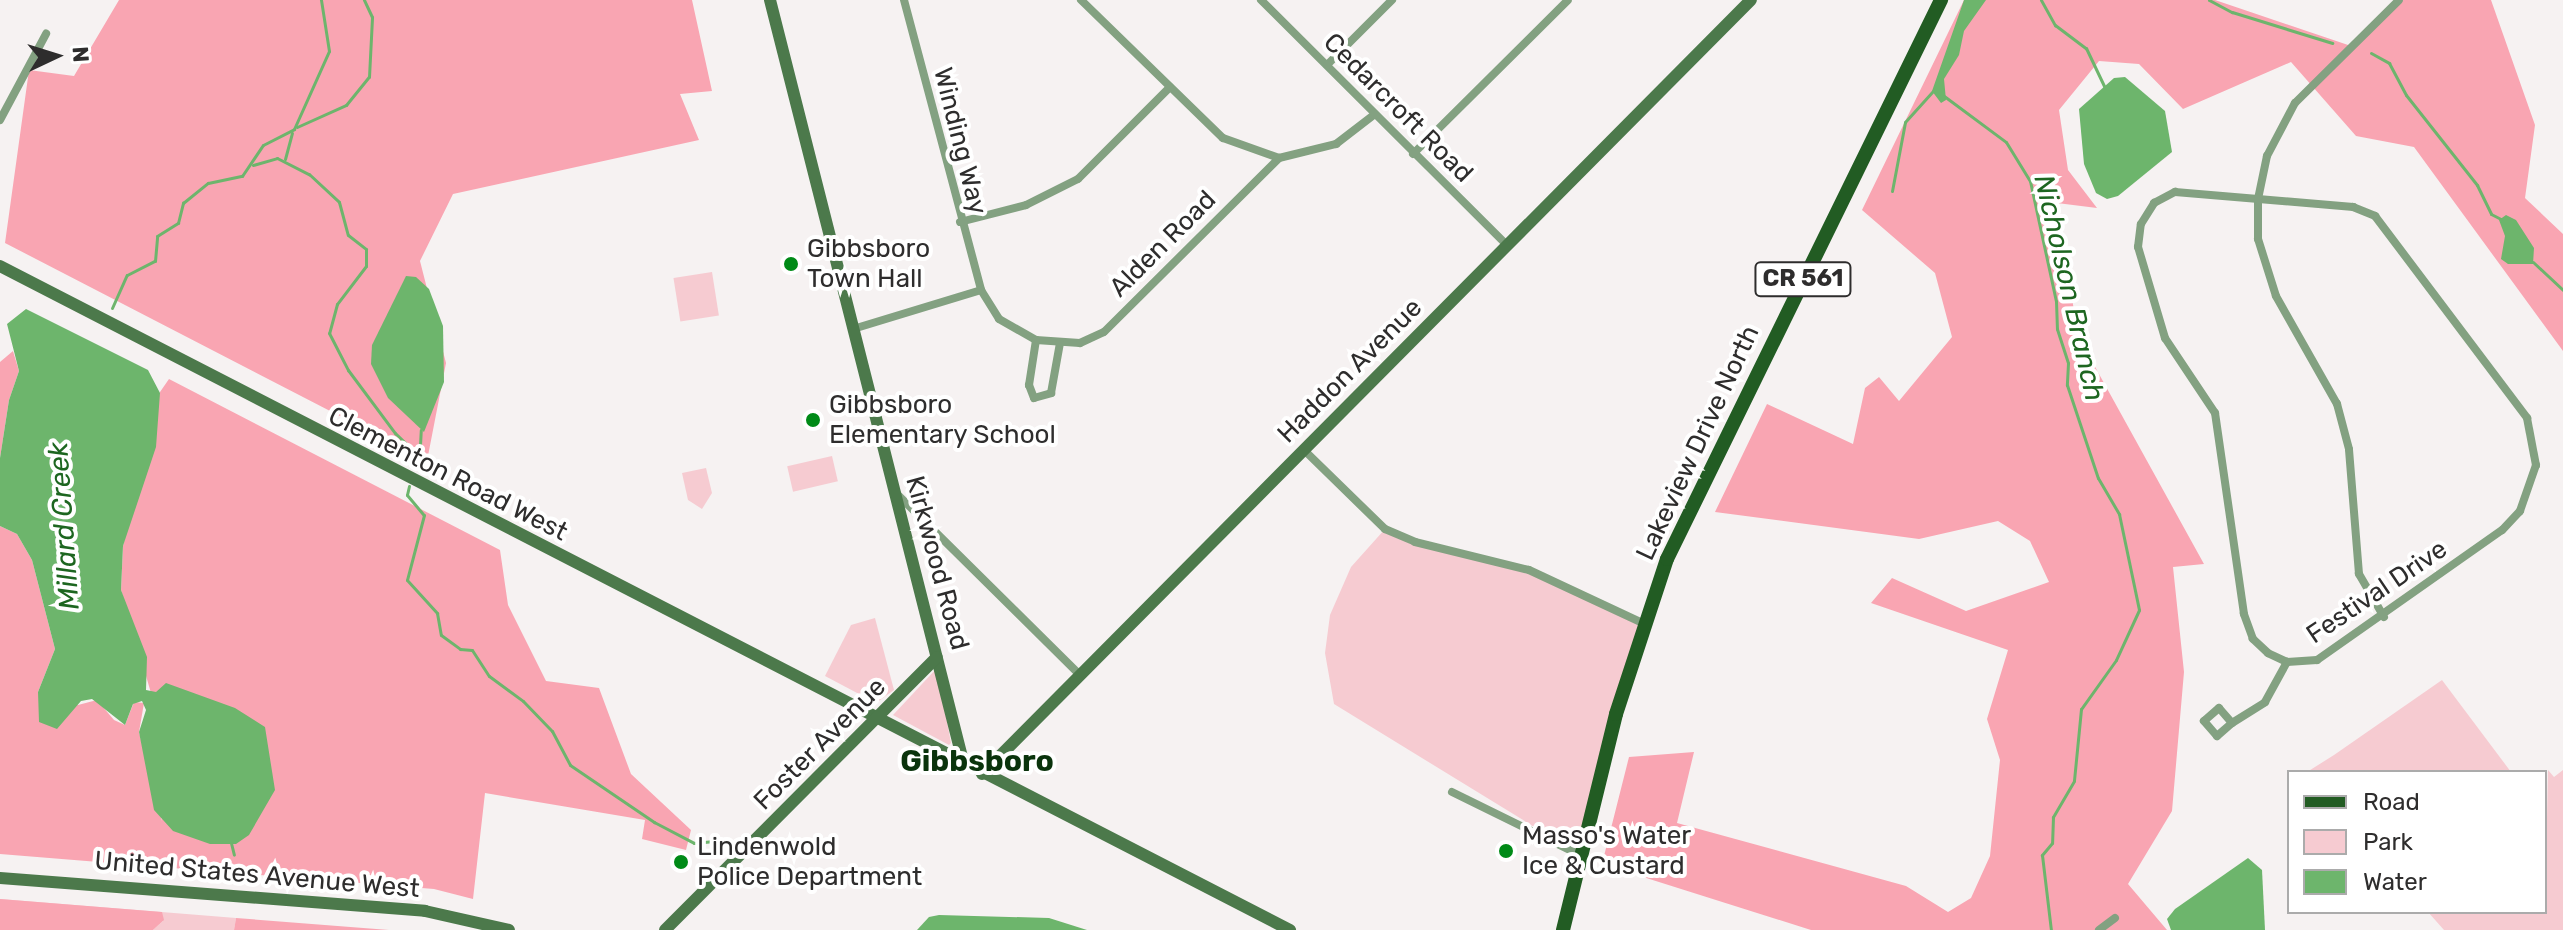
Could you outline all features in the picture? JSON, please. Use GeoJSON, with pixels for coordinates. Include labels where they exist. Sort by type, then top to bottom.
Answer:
{"type":"FeatureCollection","features":[{"type":"Feature","properties":{"kind":"main road","name":"Lakeview Drive North"},"geometry":{"type":"LineString","coordinates":[[1563,930],[1580,855],[1645,624],[1667,559],[1941,0]]}},
{"type":"Feature","properties":{"kind":"street","name":"Kirkwood Road"},"geometry":{"type":"LineString","coordinates":[[770,0],[964,765]]}},
{"type":"Feature","properties":{"kind":"street","name":"Winding Way"},"geometry":{"type":"LineString","coordinates":[[904,0],[960,222],[981,290]]}},
{"type":"Feature","properties":{"kind":"street"},"geometry":{"type":"LineString","coordinates":[[1081,0],[1223,138],[1279,158],[1322,150],[1375,114]]}},
{"type":"Feature","properties":{"kind":"street","name":"Cedarcroft Road"},"geometry":{"type":"LineString","coordinates":[[1261,0],[1506,244]]}},
{"type":"Feature","properties":{"kind":"street"},"geometry":{"type":"LineString","coordinates":[[1327,65],[1392,0]]}},
{"type":"Feature","properties":{"kind":"street"},"geometry":{"type":"LineString","coordinates":[[1413,154],[1568,0]]}},
{"type":"Feature","properties":{"kind":"street","name":"Haddon Avenue"},"geometry":{"type":"LineString","coordinates":[[982,774],[1751,0]]}},
{"type":"Feature","properties":{"kind":"street"},"geometry":{"type":"LineString","coordinates":[[2384,617],[2359,574],[2349,449],[2337,404],[2276,296],[2258,239],[2258,199],[2274,139],[2295,103],[2399,0]]}},
{"type":"Feature","properties":{"kind":"street"},"geometry":{"type":"LineString","coordinates":[[0,120],[46,34]]}},
{"type":"Feature","properties":{"kind":"street"},"geometry":{"type":"LineString","coordinates":[[960,222],[1036,201],[1078,179],[1170,87]]}},
{"type":"Feature","properties":{"kind":"street","name":"Alden Road"},"geometry":{"type":"LineString","coordinates":[[981,290],[999,319],[1036,340],[1080,343],[1104,332],[1279,158]]}},
{"type":"Feature","properties":{"kind":"street","name":"Festival Drive"},"geometry":{"type":"LineString","coordinates":[[2175,192],[2258,199],[2353,207],[2375,216],[2527,418],[2536,465],[2520,511],[2502,530],[2384,617],[2317,660],[2287,662],[2268,653],[2249,626],[2215,413],[2165,338],[2138,247],[2141,224],[2154,203],[2175,192]]}},
{"type":"Feature","properties":{"kind":"street","name":"Clementon Road West"},"geometry":{"type":"LineString","coordinates":[[0,266],[964,765],[1290,930]]}},
{"type":"Feature","properties":{"kind":"street"},"geometry":{"type":"LineString","coordinates":[[853,329],[981,290]]}},
{"type":"Feature","properties":{"kind":"street"},"geometry":{"type":"LineString","coordinates":[[1036,340],[1029,385],[1034,398],[1051,393],[1060,343]]}},
{"type":"Feature","properties":{"kind":"street"},"geometry":{"type":"LineString","coordinates":[[1304,450],[1385,529],[1415,542],[1529,570],[1645,624]]}},
{"type":"Feature","properties":{"kind":"street"},"geometry":{"type":"LineString","coordinates":[[895,491],[1079,674]]}},
{"type":"Feature","properties":{"kind":"street","name":"Foster Avenue"},"geometry":{"type":"LineString","coordinates":[[665,930],[937,657]]}},
{"type":"Feature","properties":{"kind":"street"},"geometry":{"type":"LineString","coordinates":[[2232,723],[2265,702],[2287,662]]}},
{"type":"Feature","properties":{"kind":"street"},"geometry":{"type":"LineString","coordinates":[[1452,792],[1580,855]]}},
{"type":"Feature","properties":{"kind":"street","name":"United States Avenue West"},"geometry":{"type":"LineString","coordinates":[[0,878],[425,911],[509,930]]}},
{"type":"Feature","properties":{"kind":"street"},"geometry":{"type":"LineString","coordinates":[[2099,930],[2115,918]]}},
{"type":"Feature","properties":{"kind":"green space"},"geometry":{"type":"Polygon","coordinates":[[[712,272],[719,315],[680,322],[673,278],[712,272]]]}},
{"type":"Feature","properties":{"kind":"green space"},"geometry":{"type":"Polygon","coordinates":[[[832,456],[838,481],[793,492],[787,466],[832,456]]]}},
{"type":"Feature","properties":{"kind":"green space"},"geometry":{"type":"Polygon","coordinates":[[[706,468],[712,493],[702,509],[688,500],[682,473],[706,468]]]}},
{"type":"Feature","properties":{"kind":"green space"},"geometry":{"type":"Polygon","coordinates":[[[1385,529],[1415,542],[1497,560],[1645,624],[1580,855],[1334,704],[1325,653],[1330,615],[1351,567],[1385,529]]]}},
{"type":"Feature","properties":{"kind":"green space"},"geometry":{"type":"Polygon","coordinates":[[[875,618],[894,690],[876,703],[825,676],[851,625],[875,618]]]}},
{"type":"Feature","properties":{"kind":"green space"},"geometry":{"type":"Polygon","coordinates":[[[937,668],[951,743],[949,745],[893,715],[937,668]]]}},
{"type":"Feature","properties":{"kind":"green space"},"geometry":{"type":"Polygon","coordinates":[[[2442,680],[2510,770],[2310,770],[2442,680]]]}},
{"type":"Feature","properties":{"kind":"green space"},"geometry":{"type":"Polygon","coordinates":[[[2548,770],[2554,777],[2563,770],[2563,930],[2444,930],[2430,914],[2547,914],[2548,770]]]}},
{"type":"Feature","properties":{"kind":"green space"},"geometry":{"type":"Polygon","coordinates":[[[0,899],[236,918],[234,930],[153,930],[163,921],[161,912],[0,930],[0,899]]]}},
{"type":"Feature","properties":{"kind":"shaded area"},"geometry":{"type":"Polygon","coordinates":[[[119,0],[692,0],[712,91],[680,94],[699,140],[453,194],[420,261],[446,363],[427,461],[5,243],[29,70],[74,76],[119,0]]]}},
{"type":"Feature","properties":{"kind":"shaded area"},"geometry":{"type":"Polygon","coordinates":[[[1964,0],[2215,0],[2354,47],[2403,0],[2491,0],[2535,125],[2525,198],[2563,234],[2563,351],[2414,147],[2356,136],[2291,62],[2183,109],[2139,64],[2099,61],[2059,110],[2068,170],[2097,208],[2057,203],[2078,336],[2204,564],[2173,567],[2184,672],[2172,811],[2128,884],[2167,930],[1811,930],[1602,864],[1629,757],[1694,752],[1677,823],[1906,886],[1948,912],[1971,898],[1990,856],[2000,760],[1987,719],[2008,650],[1871,603],[1892,578],[1966,611],[2049,582],[2030,541],[1998,521],[1919,539],[1715,512],[1767,404],[1853,444],[1865,388],[1879,377],[1899,401],[1952,337],[1935,273],[1862,210],[1964,0]]]}},
{"type":"Feature","properties":{"kind":"shaded area"},"geometry":{"type":"Polygon","coordinates":[[[13,351],[19,371],[9,400],[0,458],[0,362],[13,351]]]}},
{"type":"Feature","properties":{"kind":"shaded area"},"geometry":{"type":"Polygon","coordinates":[[[169,379],[500,550],[508,605],[546,681],[599,688],[631,774],[691,830],[686,850],[642,839],[645,820],[485,793],[473,899],[434,889],[0,854],[0,526],[17,534],[32,560],[55,649],[38,692],[78,705],[97,700],[114,720],[125,725],[134,702],[144,703],[139,732],[162,821],[151,693],[121,590],[123,546],[160,392],[169,379]]]}},
{"type":"Feature","properties":{"kind":"shaded area"},"geometry":{"type":"Polygon","coordinates":[[[0,899],[162,912],[164,920],[153,930],[0,930],[0,899]]]}},
{"type":"Feature","properties":{"kind":"shaded area"},"geometry":{"type":"Polygon","coordinates":[[[236,918],[389,930],[234,930],[236,918]]]}},
{"type":"Feature","properties":{"kind":"water"},"geometry":{"type":"Polygon","coordinates":[[[1964,0],[1986,0],[1964,31],[1959,55],[1944,79],[1946,100],[1941,103],[1932,91],[1964,0]]]}},
{"type":"Feature","properties":{"kind":"water"},"geometry":{"type":"Polygon","coordinates":[[[2125,77],[2165,111],[2172,152],[2118,196],[2107,199],[2096,193],[2084,164],[2079,109],[2114,78],[2125,77]]]}},
{"type":"Feature","properties":{"kind":"water"},"geometry":{"type":"Polygon","coordinates":[[[2506,215],[2516,220],[2534,248],[2533,264],[2508,264],[2501,259],[2505,236],[2499,220],[2506,215]]]}},
{"type":"Feature","properties":{"kind":"water"},"geometry":{"type":"Polygon","coordinates":[[[406,276],[416,277],[429,289],[443,326],[444,382],[424,432],[388,398],[371,364],[372,345],[406,276]]]}},
{"type":"Feature","properties":{"kind":"water"},"geometry":{"type":"Polygon","coordinates":[[[26,309],[148,370],[160,393],[156,447],[123,546],[121,590],[147,657],[146,690],[156,692],[166,683],[235,708],[265,727],[275,790],[249,835],[236,844],[210,844],[173,831],[154,810],[139,732],[146,710],[142,701],[133,704],[125,725],[92,699],[81,701],[57,729],[39,722],[38,692],[55,649],[32,560],[17,534],[0,526],[0,458],[9,400],[19,371],[7,324],[26,309]]]}},
{"type":"Feature","properties":{"kind":"water"},"geometry":{"type":"Polygon","coordinates":[[[2248,858],[2262,870],[2265,930],[2171,930],[2167,919],[2175,909],[2248,858]]]}},
{"type":"Feature","properties":{"kind":"water"},"geometry":{"type":"Polygon","coordinates":[[[929,917],[1049,918],[1087,930],[917,930],[929,917]]]}},
{"type":"Feature","properties":{"kind":"waterway","name":"Millard Creek"},"geometry":{"type":"LineString","coordinates":[[112,308],[127,275],[155,261],[157,236],[178,223],[183,203],[208,183],[242,176],[263,145],[294,129],[329,51],[321,0]]}},
{"type":"Feature","properties":{"kind":"waterway"},"geometry":{"type":"LineString","coordinates":[[297,127],[346,105],[369,77],[372,17],[364,0]]}},
{"type":"Feature","properties":{"kind":"waterway"},"geometry":{"type":"LineString","coordinates":[[2041,0],[2055,25],[2086,48],[2105,88]]}},
{"type":"Feature","properties":{"kind":"waterway"},"geometry":{"type":"LineString","coordinates":[[2209,0],[2232,12],[2332,43]]}},
{"type":"Feature","properties":{"kind":"waterway"},"geometry":{"type":"LineString","coordinates":[[2371,53],[2389,63],[2406,95],[2477,185],[2491,214],[2501,219]]}},
{"type":"Feature","properties":{"kind":"waterway"},"geometry":{"type":"LineString","coordinates":[[1892,191],[1905,122],[1933,91]]}},
{"type":"Feature","properties":{"kind":"waterway","name":"Nicholson Branch"},"geometry":{"type":"LineString","coordinates":[[1944,96],[2006,142],[2030,181],[2056,301],[2057,329],[2068,363],[2067,385],[2098,478],[2119,514],[2139,610],[2116,660],[2081,709],[2074,781],[2053,817],[2052,843],[2042,855],[2051,930]]}},
{"type":"Feature","properties":{"kind":"waterway"},"geometry":{"type":"LineString","coordinates":[[285,159],[292,133]]}},
{"type":"Feature","properties":{"kind":"waterway"},"geometry":{"type":"LineString","coordinates":[[253,165],[277,158],[309,174],[339,202],[348,235],[366,249],[366,266],[337,304],[329,333],[348,370],[395,433],[418,455]]}},
{"type":"Feature","properties":{"kind":"waterway"},"geometry":{"type":"LineString","coordinates":[[2533,262],[2563,290]]}},
{"type":"Feature","properties":{"kind":"waterway"},"geometry":{"type":"LineString","coordinates":[[419,464],[421,430]]}},
{"type":"Feature","properties":{"kind":"waterway"},"geometry":{"type":"LineString","coordinates":[[409,486],[407,495],[424,515],[407,580],[437,613],[441,635],[460,649],[472,650],[489,676],[523,701],[552,731],[570,765],[654,822],[694,843],[714,841],[731,850]]}},
{"type":"Feature","properties":{"kind":"waterway","name":"Millard Creek"},"geometry":{"type":"LineString","coordinates":[[231,843],[234,855]]}},
{"type":"Feature","properties":{"kind":"place","name":"Gibbsboro Town Hall"},"geometry":{"type":"Point","coordinates":[791,264]}},
{"type":"Feature","properties":{"kind":"place","name":"Gibbsboro Elementary School"},"geometry":{"type":"Point","coordinates":[813,420]}},
{"type":"Feature","properties":{"kind":"place","name":"Masso's Water Ice & Custard"},"geometry":{"type":"Point","coordinates":[1506,851]}},
{"type":"Feature","properties":{"kind":"place","name":"Lindenwold Police Department"},"geometry":{"type":"Point","coordinates":[681,862]}},
{"type":"Feature","properties":{"kind":"district","name":"Gibbsboro"},"geometry":{"type":"Point","coordinates":[977,761]}}]}
